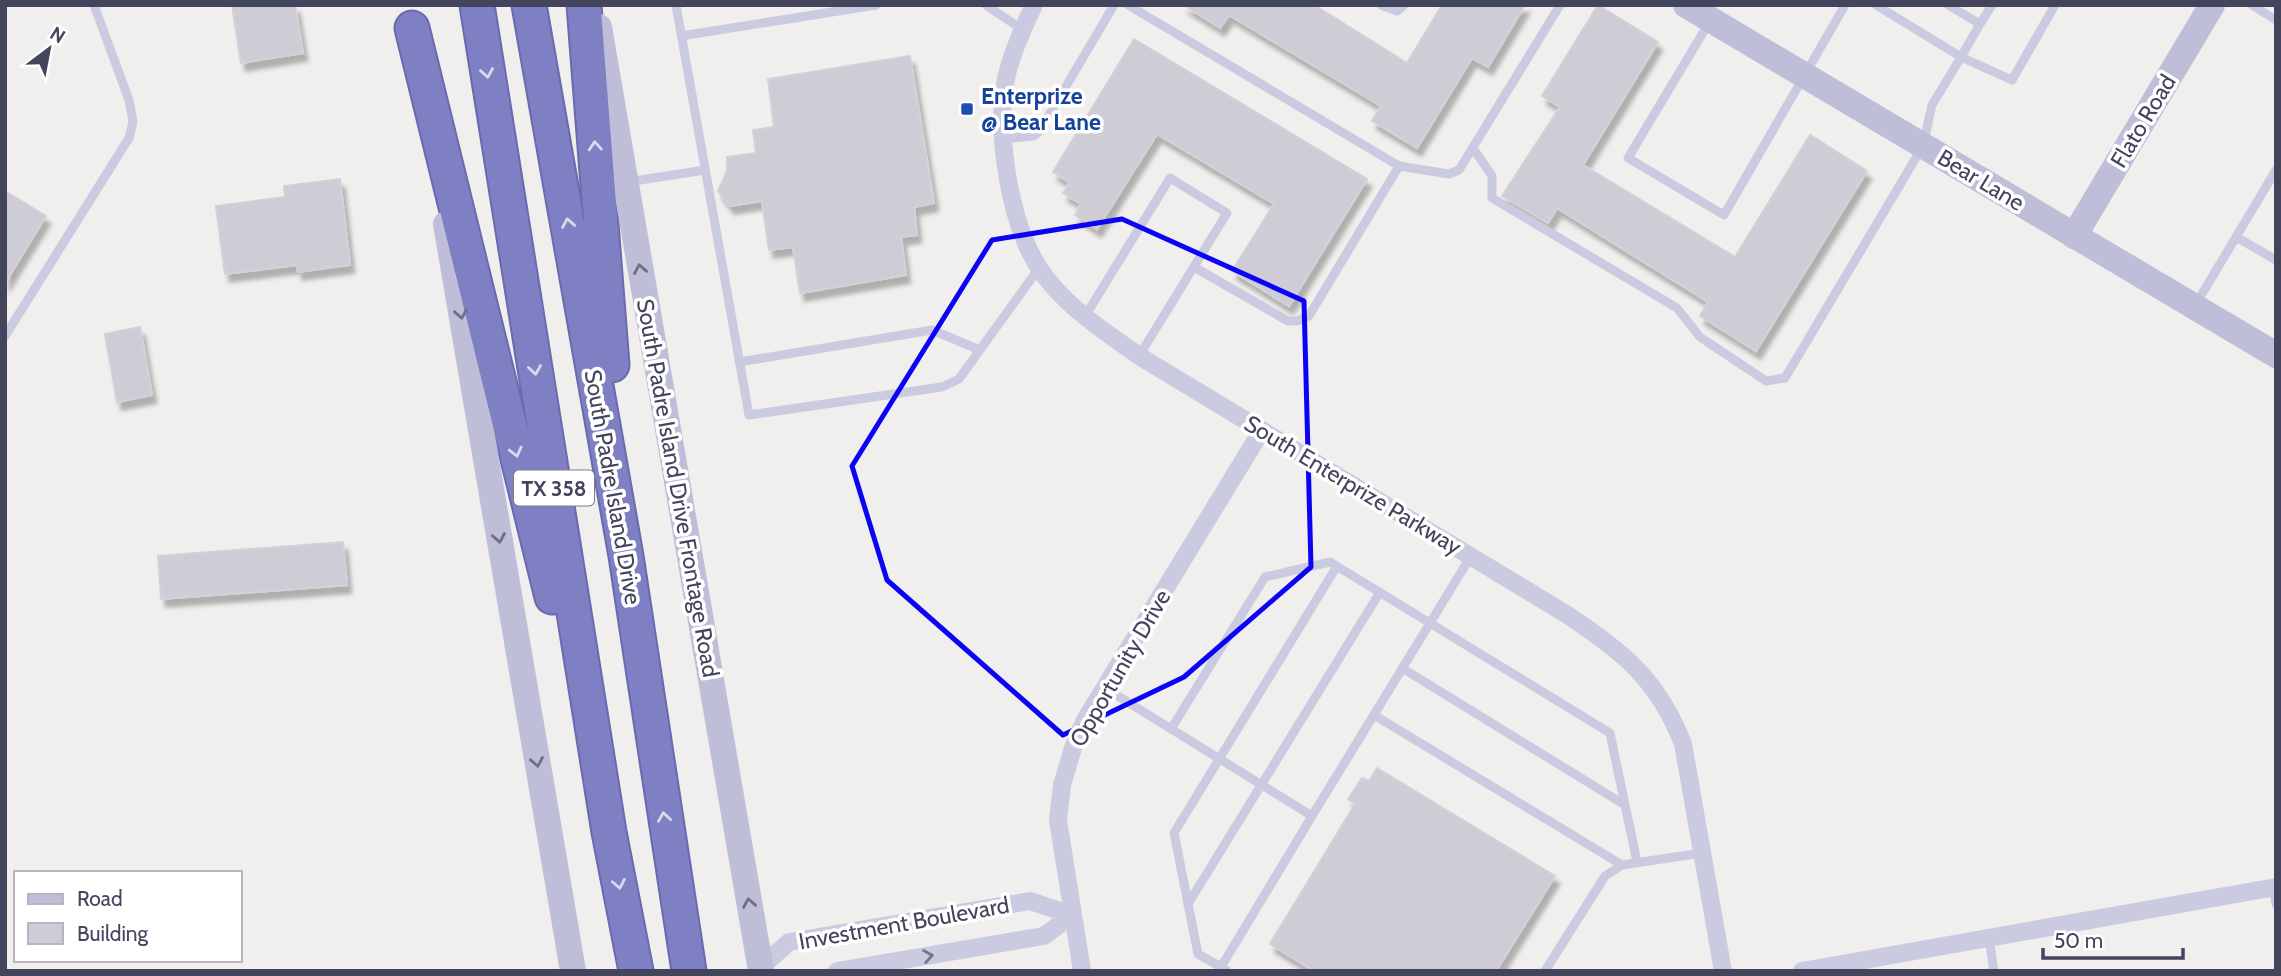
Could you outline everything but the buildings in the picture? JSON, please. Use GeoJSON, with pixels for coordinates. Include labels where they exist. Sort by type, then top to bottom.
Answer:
{"type":"FeatureCollection","features":[{"type":"Feature","properties":{"kind":"highway","name":"TX 358"},"geometry":{"type":"LineString","coordinates":[[477,5],[609,832],[636,971]]}},
{"type":"Feature","properties":{"kind":"highway","name":"South Padre Island Drive"},"geometry":{"type":"LineString","coordinates":[[529,5],[626,556],[689,971]]}},
{"type":"Feature","properties":{"kind":"highway"},"geometry":{"type":"LineString","coordinates":[[584,5],[626,556]]}},
{"type":"Feature","properties":{"kind":"highway"},"geometry":{"type":"LineString","coordinates":[[410,17],[609,832]]}},
{"type":"Feature","properties":{"kind":"highway"},"geometry":{"type":"LineString","coordinates":[[674,885],[702,971]]}},
{"type":"Feature","properties":{"kind":"main road","name":"South Padre Island Drive Frontage Road"},"geometry":{"type":"LineString","coordinates":[[595,5],[763,970]]}},
{"type":"Feature","properties":{"kind":"main road","name":"Bear Lane"},"geometry":{"type":"LineString","coordinates":[[1686,5],[2276,355]]}},
{"type":"Feature","properties":{"kind":"main road","name":"Flato Road"},"geometry":{"type":"LineString","coordinates":[[2074,236],[2207,9]]}},
{"type":"Feature","properties":{"kind":"main road"},"geometry":{"type":"LineString","coordinates":[[410,17],[573,971]]}},
{"type":"Feature","properties":{"kind":"street","name":"South Enterprize Parkway"},"geometry":{"type":"LineString","coordinates":[[1034,5],[1008,70],[1002,102],[1002,139],[1014,209],[1039,268],[1084,318],[1139,356],[1471,556],[1599,636],[1630,662],[1652,685],[1672,715],[1683,744],[1723,971]]}},
{"type":"Feature","properties":{"kind":"street","name":"Opportunity Drive"},"geometry":{"type":"LineString","coordinates":[[1082,971],[1058,820],[1062,785],[1073,748],[1085,720],[1262,430]]}},
{"type":"Feature","properties":{"kind":"street"},"geometry":{"type":"LineString","coordinates":[[1802,971],[1989,938],[2275,893]]}},
{"type":"Feature","properties":{"kind":"street","name":"Investment Boulevard"},"geometry":{"type":"LineString","coordinates":[[763,970],[789,942],[1030,901],[1072,915]]}},
{"type":"Feature","properties":{"kind":"street","name":"Investment Boulevard"},"geometry":{"type":"LineString","coordinates":[[837,971],[894,967],[1044,936],[1072,915]]}},
{"type":"Feature","properties":{"kind":"lane"},"geometry":{"type":"LineString","coordinates":[[5,335],[129,138],[133,122],[129,100],[94,5]]}},
{"type":"Feature","properties":{"kind":"lane"},"geometry":{"type":"LineString","coordinates":[[676,5],[749,415],[942,387],[959,379],[1039,268]]}},
{"type":"Feature","properties":{"kind":"lane"},"geometry":{"type":"LineString","coordinates":[[681,36],[876,5]]}},
{"type":"Feature","properties":{"kind":"lane"},"geometry":{"type":"LineString","coordinates":[[986,5],[1023,30]]}},
{"type":"Feature","properties":{"kind":"lane"},"geometry":{"type":"LineString","coordinates":[[1002,139],[1033,136],[1039,132],[1114,5]]}},
{"type":"Feature","properties":{"kind":"lane"},"geometry":{"type":"LineString","coordinates":[[1128,5],[1399,166],[1449,174],[1459,170],[1560,5]]}},
{"type":"Feature","properties":{"kind":"lane"},"geometry":{"type":"LineString","coordinates":[[1381,5],[1397,11],[1404,5]]}},
{"type":"Feature","properties":{"kind":"lane"},"geometry":{"type":"LineString","coordinates":[[1711,20],[1628,158],[1724,215],[1845,5]]}},
{"type":"Feature","properties":{"kind":"lane"},"geometry":{"type":"LineString","coordinates":[[1876,5],[1961,57],[2012,80],[2055,5]]}},
{"type":"Feature","properties":{"kind":"lane"},"geometry":{"type":"LineString","coordinates":[[1948,5],[1980,24]]}},
{"type":"Feature","properties":{"kind":"lane"},"geometry":{"type":"LineString","coordinates":[[1473,148],[1492,176],[1492,198],[1677,308],[1700,337],[1766,381],[1785,378],[1923,146],[1932,105],[1992,5]]}},
{"type":"Feature","properties":{"kind":"lane"},"geometry":{"type":"LineString","coordinates":[[2252,5],[2276,20]]}},
{"type":"Feature","properties":{"kind":"lane"},"geometry":{"type":"LineString","coordinates":[[1194,267],[1288,321],[1309,316],[1399,166]]}},
{"type":"Feature","properties":{"kind":"lane"},"geometry":{"type":"LineString","coordinates":[[626,182],[705,170]]}},
{"type":"Feature","properties":{"kind":"lane"},"geometry":{"type":"LineString","coordinates":[[2194,307],[2276,170]]}},
{"type":"Feature","properties":{"kind":"lane"},"geometry":{"type":"LineString","coordinates":[[1084,318],[1170,178],[1227,213],[1139,356]]}},
{"type":"Feature","properties":{"kind":"lane"},"geometry":{"type":"LineString","coordinates":[[2236,237],[2276,260]]}},
{"type":"Feature","properties":{"kind":"lane"},"geometry":{"type":"LineString","coordinates":[[739,362],[932,330],[980,350]]}},
{"type":"Feature","properties":{"kind":"lane"},"geometry":{"type":"LineString","coordinates":[[1337,566],[1174,833],[1199,954],[1223,969],[1312,816],[1471,556]]}},
{"type":"Feature","properties":{"kind":"lane"},"geometry":{"type":"LineString","coordinates":[[1171,729],[1265,577],[1330,562],[1610,733],[1637,862]]}},
{"type":"Feature","properties":{"kind":"lane"},"geometry":{"type":"LineString","coordinates":[[1188,904],[1380,592]]}},
{"type":"Feature","properties":{"kind":"lane"},"geometry":{"type":"LineString","coordinates":[[1402,668],[1625,805]]}},
{"type":"Feature","properties":{"kind":"lane"},"geometry":{"type":"LineString","coordinates":[[1105,688],[1312,816]]}},
{"type":"Feature","properties":{"kind":"lane"},"geometry":{"type":"LineString","coordinates":[[1374,715],[1622,865]]}},
{"type":"Feature","properties":{"kind":"lane"},"geometry":{"type":"LineString","coordinates":[[1545,971],[1605,876],[1622,865],[1702,853]]}},
{"type":"Feature","properties":{"kind":"lane"},"geometry":{"type":"LineString","coordinates":[[1989,938],[1994,971]]}},
{"type":"Feature","properties":{"kind":"highlighted area"},"geometry":{"type":"Polygon","coordinates":[[[1122,219],[1304,301],[1311,567],[1184,677],[1063,735],[887,580],[852,466],[992,240],[1122,219]]]}},
{"type":"Feature","properties":{"kind":"place","name":"Enterprize @ Bear Lane"},"geometry":{"type":"Point","coordinates":[967,109]}}]}
